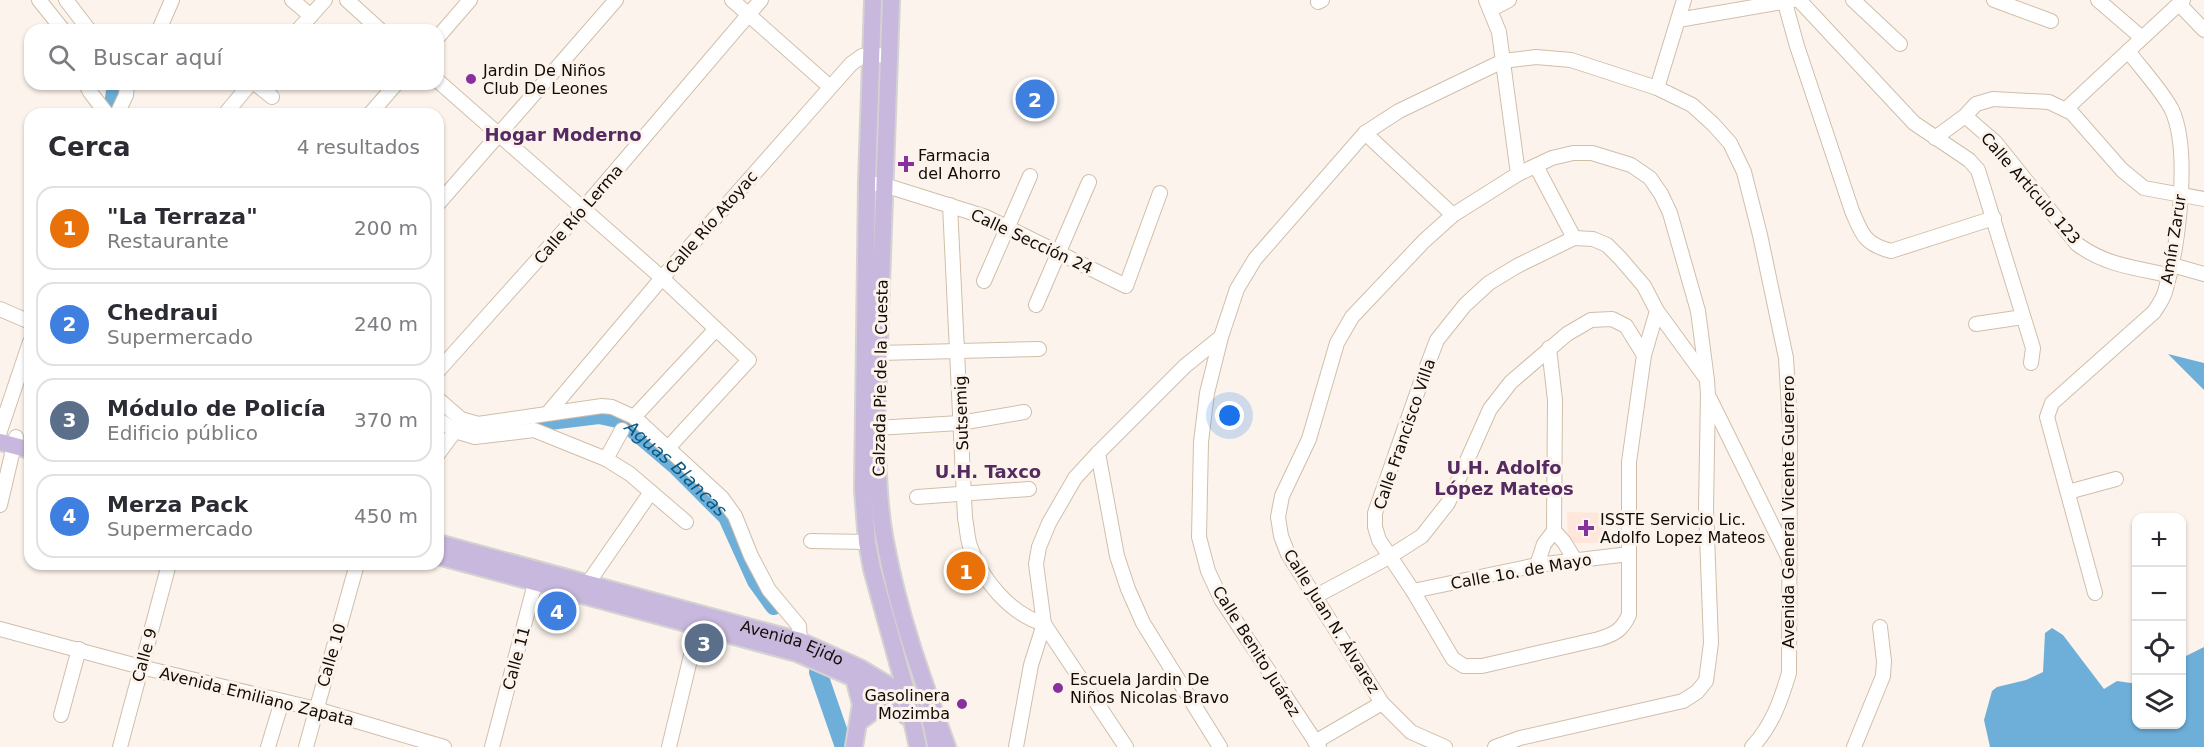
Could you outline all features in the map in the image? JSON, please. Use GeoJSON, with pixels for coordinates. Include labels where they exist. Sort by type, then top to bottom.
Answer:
{"type":"FeatureCollection","features":[{"type":"Feature","properties":{"kind":"main road","name":"Calzada Pie de la Cuesta"},"geometry":{"type":"LineString","coordinates":[[873,0],[871,55],[876,184],[879,352],[876,428],[879,494],[886,546],[903,620],[921,678],[947,747]]}},
{"type":"Feature","properties":{"kind":"main road","name":"Calzada Pie de la Cuesta"},"geometry":{"type":"LineString","coordinates":[[891,0],[876,184],[863,465],[867,542],[885,619],[905,685],[918,747]]}},
{"type":"Feature","properties":{"kind":"main road","name":"Avenida Ejido"},"geometry":{"type":"LineString","coordinates":[[444,545],[538,576],[799,647],[860,668],[898,691],[927,725],[938,747]]}},
{"type":"Feature","properties":{"kind":"main road","name":"Avenida Ejido"},"geometry":{"type":"LineString","coordinates":[[444,557],[538,576]]}},
{"type":"Feature","properties":{"kind":"main road","name":"Avenida Ejido"},"geometry":{"type":"LineString","coordinates":[[799,647],[896,703],[918,732],[925,747]]}},
{"type":"Feature","properties":{"kind":"main road"},"geometry":{"type":"LineString","coordinates":[[854,678],[861,704],[854,747]]}},
{"type":"Feature","properties":{"kind":"main road"},"geometry":{"type":"LineString","coordinates":[[905,685],[921,678]]}},
{"type":"Feature","properties":{"kind":"main road"},"geometry":{"type":"LineString","coordinates":[[859,722],[880,706],[896,703]]}},
{"type":"Feature","properties":{"kind":"street"},"geometry":{"type":"LineString","coordinates":[[39,0],[58,24]]}},
{"type":"Feature","properties":{"kind":"street"},"geometry":{"type":"LineString","coordinates":[[66,0],[84,24]]}},
{"type":"Feature","properties":{"kind":"street"},"geometry":{"type":"LineString","coordinates":[[162,24],[172,0]]}},
{"type":"Feature","properties":{"kind":"street"},"geometry":{"type":"LineString","coordinates":[[292,0],[311,16]]}},
{"type":"Feature","properties":{"kind":"street"},"geometry":{"type":"LineString","coordinates":[[304,24],[325,0]]}},
{"type":"Feature","properties":{"kind":"street"},"geometry":{"type":"LineString","coordinates":[[347,0],[373,24]]}},
{"type":"Feature","properties":{"kind":"street"},"geometry":{"type":"LineString","coordinates":[[444,30],[470,0]]}},
{"type":"Feature","properties":{"kind":"street"},"geometry":{"type":"LineString","coordinates":[[444,197],[616,0]]}},
{"type":"Feature","properties":{"kind":"street"},"geometry":{"type":"LineString","coordinates":[[732,0],[830,87]]}},
{"type":"Feature","properties":{"kind":"street","name":"Calle Río Lerma"},"geometry":{"type":"LineString","coordinates":[[444,364],[583,209],[761,0]]}},
{"type":"Feature","properties":{"kind":"street"},"geometry":{"type":"LineString","coordinates":[[1509,0],[1488,5],[1498,32],[1518,174]]}},
{"type":"Feature","properties":{"kind":"street"},"geometry":{"type":"LineString","coordinates":[[1657,88],[1683,0]]}},
{"type":"Feature","properties":{"kind":"street"},"geometry":{"type":"LineString","coordinates":[[1853,0],[1900,44]]}},
{"type":"Feature","properties":{"kind":"street"},"geometry":{"type":"LineString","coordinates":[[1994,0],[2051,21]]}},
{"type":"Feature","properties":{"kind":"street"},"geometry":{"type":"LineString","coordinates":[[2098,0],[2142,38]]}},
{"type":"Feature","properties":{"kind":"street"},"geometry":{"type":"LineString","coordinates":[[1678,21],[1793,1]]}},
{"type":"Feature","properties":{"kind":"street"},"geometry":{"type":"LineString","coordinates":[[1793,1],[1914,123],[1969,160],[1978,170],[2033,348],[2031,363]]}},
{"type":"Feature","properties":{"kind":"street"},"geometry":{"type":"LineString","coordinates":[[1793,1],[1797,46],[1862,234],[1868,242],[1891,251],[1994,218]]}},
{"type":"Feature","properties":{"kind":"street"},"geometry":{"type":"LineString","coordinates":[[2066,109],[2181,2],[2204,30]]}},
{"type":"Feature","properties":{"kind":"street","name":"Amín Zarur"},"geometry":{"type":"LineString","coordinates":[[2068,492],[2047,417],[2048,410],[2052,403],[2154,312],[2164,295],[2171,270],[2181,196],[2178,126],[2171,108],[2128,51]]}},
{"type":"Feature","properties":{"kind":"street"},"geometry":{"type":"LineString","coordinates":[[871,55],[888,55]]}},
{"type":"Feature","properties":{"kind":"street","name":"Calle Río Atoyac"},"geometry":{"type":"LineString","coordinates":[[548,413],[662,278],[830,87],[851,64],[862,56],[871,55]]}},
{"type":"Feature","properties":{"kind":"street","name":"Avenida General Vicente Guerrero"},"geometry":{"type":"LineString","coordinates":[[1221,337],[1237,289],[1255,259],[1365,133],[1399,111],[1503,61],[1536,57],[1571,60],[1657,88],[1692,105],[1730,144],[1744,172],[1786,358],[1790,426],[1789,673],[1778,707],[1762,737],[1752,747]]}},
{"type":"Feature","properties":{"kind":"street"},"geometry":{"type":"LineString","coordinates":[[444,86],[662,278],[749,360],[668,448]]}},
{"type":"Feature","properties":{"kind":"street"},"geometry":{"type":"LineString","coordinates":[[91,90],[106,108]]}},
{"type":"Feature","properties":{"kind":"street"},"geometry":{"type":"LineString","coordinates":[[113,108],[126,95],[126,90]]}},
{"type":"Feature","properties":{"kind":"street"},"geometry":{"type":"LineString","coordinates":[[230,108],[245,90]]}},
{"type":"Feature","properties":{"kind":"street"},"geometry":{"type":"LineString","coordinates":[[263,90],[272,97]]}},
{"type":"Feature","properties":{"kind":"street"},"geometry":{"type":"LineString","coordinates":[[375,108],[391,90]]}},
{"type":"Feature","properties":{"kind":"street"},"geometry":{"type":"LineString","coordinates":[[1935,138],[1965,116],[1976,104],[1993,99],[2049,102],[2072,113],[2122,170],[2144,188],[2204,199]]}},
{"type":"Feature","properties":{"kind":"street","name":"Calle Artículo 123"},"geometry":{"type":"LineString","coordinates":[[1965,116],[1995,142],[2076,244],[2093,256],[2108,262],[2204,274]]}},
{"type":"Feature","properties":{"kind":"street"},"geometry":{"type":"LineString","coordinates":[[1365,133],[1453,215]]}},
{"type":"Feature","properties":{"kind":"street","name":"Calle Juan N. Álvarez"},"geometry":{"type":"LineString","coordinates":[[1445,747],[1411,732],[1382,703],[1288,554],[1281,536],[1278,517],[1281,496],[1308,439],[1337,343],[1352,317],[1424,241],[1453,215],[1536,165],[1573,153],[1592,153],[1631,165],[1650,178],[1661,194],[1670,213],[1698,311],[1708,395],[1706,507],[1711,643],[1706,681],[1697,692],[1683,701],[1520,738],[1495,747]]}},
{"type":"Feature","properties":{"kind":"street"},"geometry":{"type":"LineString","coordinates":[[1536,165],[1574,238],[1593,239],[1606,245],[1644,286],[1657,311],[1707,380]]}},
{"type":"Feature","properties":{"kind":"street"},"geometry":{"type":"LineString","coordinates":[[984,281],[1030,176]]}},
{"type":"Feature","properties":{"kind":"street"},"geometry":{"type":"LineString","coordinates":[[1036,305],[1089,182]]}},
{"type":"Feature","properties":{"kind":"street","name":"Calle Sección 24"},"geometry":{"type":"LineString","coordinates":[[876,184],[986,218],[1126,285],[1160,193]]}},
{"type":"Feature","properties":{"kind":"street","name":"Sutsemig"},"geometry":{"type":"LineString","coordinates":[[950,205],[965,518],[970,547],[994,588],[1022,614],[1044,624]]}},
{"type":"Feature","properties":{"kind":"street","name":"Calle Francisco Villa"},"geometry":{"type":"LineString","coordinates":[[1574,238],[1517,266],[1489,283],[1465,305],[1437,340],[1420,382],[1375,513],[1378,540],[1413,591],[1453,659],[1464,666],[1482,666],[1616,633],[1624,626],[1629,615],[1629,462],[1644,356],[1657,311]]}},
{"type":"Feature","properties":{"kind":"street"},"geometry":{"type":"LineString","coordinates":[[0,309],[24,319]]}},
{"type":"Feature","properties":{"kind":"street"},"geometry":{"type":"LineString","coordinates":[[1976,324],[2023,317]]}},
{"type":"Feature","properties":{"kind":"street"},"geometry":{"type":"LineString","coordinates":[[1316,596],[1389,557],[1422,536],[1448,503],[1490,409],[1511,382],[1568,334],[1591,320],[1612,319],[1626,326],[1644,356]]}},
{"type":"Feature","properties":{"kind":"street"},"geometry":{"type":"LineString","coordinates":[[634,417],[716,329]]}},
{"type":"Feature","properties":{"kind":"street"},"geometry":{"type":"LineString","coordinates":[[1016,747],[1031,665],[1044,624],[1036,564],[1038,547],[1049,523],[1076,478],[1098,453],[1185,366],[1221,337]]}},
{"type":"Feature","properties":{"kind":"street","name":"Calle Benito Juárez"},"geometry":{"type":"LineString","coordinates":[[1221,337],[1207,393],[1201,442],[1199,537],[1209,571],[1221,599],[1317,745]]}},
{"type":"Feature","properties":{"kind":"street"},"geometry":{"type":"LineString","coordinates":[[1537,565],[1544,544],[1554,531],[1555,400],[1549,348]]}},
{"type":"Feature","properties":{"kind":"street"},"geometry":{"type":"LineString","coordinates":[[879,352],[1039,349]]}},
{"type":"Feature","properties":{"kind":"street"},"geometry":{"type":"LineString","coordinates":[[0,505],[24,377]]}},
{"type":"Feature","properties":{"kind":"street"},"geometry":{"type":"LineString","coordinates":[[1708,395],[1790,562]]}},
{"type":"Feature","properties":{"kind":"street"},"geometry":{"type":"LineString","coordinates":[[444,404],[461,418],[478,424],[602,406],[612,406],[634,417],[722,498],[735,516],[751,556],[769,590],[799,626],[799,647]]}},
{"type":"Feature","properties":{"kind":"street"},"geometry":{"type":"LineString","coordinates":[[876,428],[960,423],[1024,412]]}},
{"type":"Feature","properties":{"kind":"street"},"geometry":{"type":"LineString","coordinates":[[444,423],[455,431],[476,437],[534,430],[606,459],[630,474],[686,522]]}},
{"type":"Feature","properties":{"kind":"street"},"geometry":{"type":"LineString","coordinates":[[606,459],[622,430]]}},
{"type":"Feature","properties":{"kind":"street"},"geometry":{"type":"LineString","coordinates":[[444,446],[455,431]]}},
{"type":"Feature","properties":{"kind":"street"},"geometry":{"type":"LineString","coordinates":[[1098,453],[1118,556],[1128,589],[1143,623],[1220,747]]}},
{"type":"Feature","properties":{"kind":"street"},"geometry":{"type":"LineString","coordinates":[[2096,593],[2068,492],[2116,479]]}},
{"type":"Feature","properties":{"kind":"street"},"geometry":{"type":"LineString","coordinates":[[917,497],[1029,489]]}},
{"type":"Feature","properties":{"kind":"street"},"geometry":{"type":"LineString","coordinates":[[586,589],[651,492]]}},
{"type":"Feature","properties":{"kind":"street"},"geometry":{"type":"LineString","coordinates":[[1554,531],[1575,560]]}},
{"type":"Feature","properties":{"kind":"street"},"geometry":{"type":"LineString","coordinates":[[811,541],[867,542]]}},
{"type":"Feature","properties":{"kind":"street","name":"Calle 1o. de Mayo"},"geometry":{"type":"LineString","coordinates":[[1413,591],[1537,565],[1629,554]]}},
{"type":"Feature","properties":{"kind":"street","name":"Calle 9"},"geometry":{"type":"LineString","coordinates":[[120,747],[167,570]]}},
{"type":"Feature","properties":{"kind":"street","name":"Calle 10"},"geometry":{"type":"LineString","coordinates":[[306,747],[355,570]]}},
{"type":"Feature","properties":{"kind":"street","name":"Calle 11"},"geometry":{"type":"LineString","coordinates":[[492,747],[538,576]]}},
{"type":"Feature","properties":{"kind":"street"},"geometry":{"type":"LineString","coordinates":[[669,747],[700,619]]}},
{"type":"Feature","properties":{"kind":"street"},"geometry":{"type":"LineString","coordinates":[[1044,624],[1126,747]]}},
{"type":"Feature","properties":{"kind":"street"},"geometry":{"type":"LineString","coordinates":[[1854,747],[1883,676],[1884,662],[1880,627]]}},
{"type":"Feature","properties":{"kind":"street","name":"Avenida Emiliano Zapata"},"geometry":{"type":"LineString","coordinates":[[0,629],[141,667],[316,709],[409,742],[444,747]]}},
{"type":"Feature","properties":{"kind":"street"},"geometry":{"type":"LineString","coordinates":[[61,715],[79,649]]}},
{"type":"Feature","properties":{"kind":"street"},"geometry":{"type":"LineString","coordinates":[[268,747],[282,701]]}},
{"type":"Feature","properties":{"kind":"street"},"geometry":{"type":"LineString","coordinates":[[1317,745],[1382,703]]}},
{"type":"Feature","properties":{"kind":"shaded area","name":"ISSTE Servicio Lic. Adolfo Lopez Mateos"},"geometry":{"type":"Polygon","coordinates":[[[1567,512],[1604,513],[1606,543],[1568,543],[1567,512]]]}},
{"type":"Feature","properties":{"kind":"water"},"geometry":{"type":"Polygon","coordinates":[[[2168,354],[2204,363],[2204,390],[2168,354]]]}},
{"type":"Feature","properties":{"kind":"water"},"geometry":{"type":"Polygon","coordinates":[[[2052,628],[2063,635],[2104,689],[2117,681],[2132,683],[2132,729],[2186,729],[2186,656],[2204,647],[2204,747],[1990,747],[1984,720],[1992,691],[1997,687],[2026,680],[2043,672],[2045,633],[2052,628]]]}},
{"type":"Feature","properties":{"kind":"waterway","name":"Aguas Blancas"},"geometry":{"type":"LineString","coordinates":[[111,108],[115,90]]}},
{"type":"Feature","properties":{"kind":"waterway","name":"Aguas Blancas"},"geometry":{"type":"LineString","coordinates":[[444,414],[461,427],[474,429]]}},
{"type":"Feature","properties":{"kind":"waterway","name":"Aguas Blancas"},"geometry":{"type":"LineString","coordinates":[[502,427],[599,415],[622,420],[676,466],[727,517],[756,581],[774,606]]}},
{"type":"Feature","properties":{"kind":"waterway","name":"Aguas Blancas"},"geometry":{"type":"LineString","coordinates":[[818,672],[844,747]]}},
{"type":"Feature","properties":{"kind":"place","name":"Jardin De Niños Club De Leones"},"geometry":{"type":"Point","coordinates":[471,79]}},
{"type":"Feature","properties":{"kind":"place","name":"Chedraui"},"geometry":{"type":"Point","coordinates":[1035,99]}},
{"type":"Feature","properties":{"kind":"place","name":"Farmacia del Ahorro"},"geometry":{"type":"Point","coordinates":[906,164]}},
{"type":"Feature","properties":{"kind":"place","name":"ISSTE Servicio Lic. Adolfo Lopez Mateos"},"geometry":{"type":"Point","coordinates":[1586,528]}},
{"type":"Feature","properties":{"kind":"place","name":"\"La Terraza\""},"geometry":{"type":"Point","coordinates":[966,571]}},
{"type":"Feature","properties":{"kind":"place","name":"Merza Pack"},"geometry":{"type":"Point","coordinates":[557,611]}},
{"type":"Feature","properties":{"kind":"place","name":"Módulo de Policía"},"geometry":{"type":"Point","coordinates":[704,643]}},
{"type":"Feature","properties":{"kind":"place","name":"Escuela Jardin De Niños Nicolas Bravo"},"geometry":{"type":"Point","coordinates":[1058,688]}},
{"type":"Feature","properties":{"kind":"place","name":"Gasolinera Mozimba"},"geometry":{"type":"Point","coordinates":[962,704]}},
{"type":"Feature","properties":{"kind":"district","name":"Hogar Moderno"},"geometry":{"type":"Point","coordinates":[563,135]}},
{"type":"Feature","properties":{"kind":"district","name":"U.H. Taxco"},"geometry":{"type":"Point","coordinates":[988,472]}},
{"type":"Feature","properties":{"kind":"district","name":"U.H. Adolfo López Mateos"},"geometry":{"type":"Point","coordinates":[1504,478]}}]}
